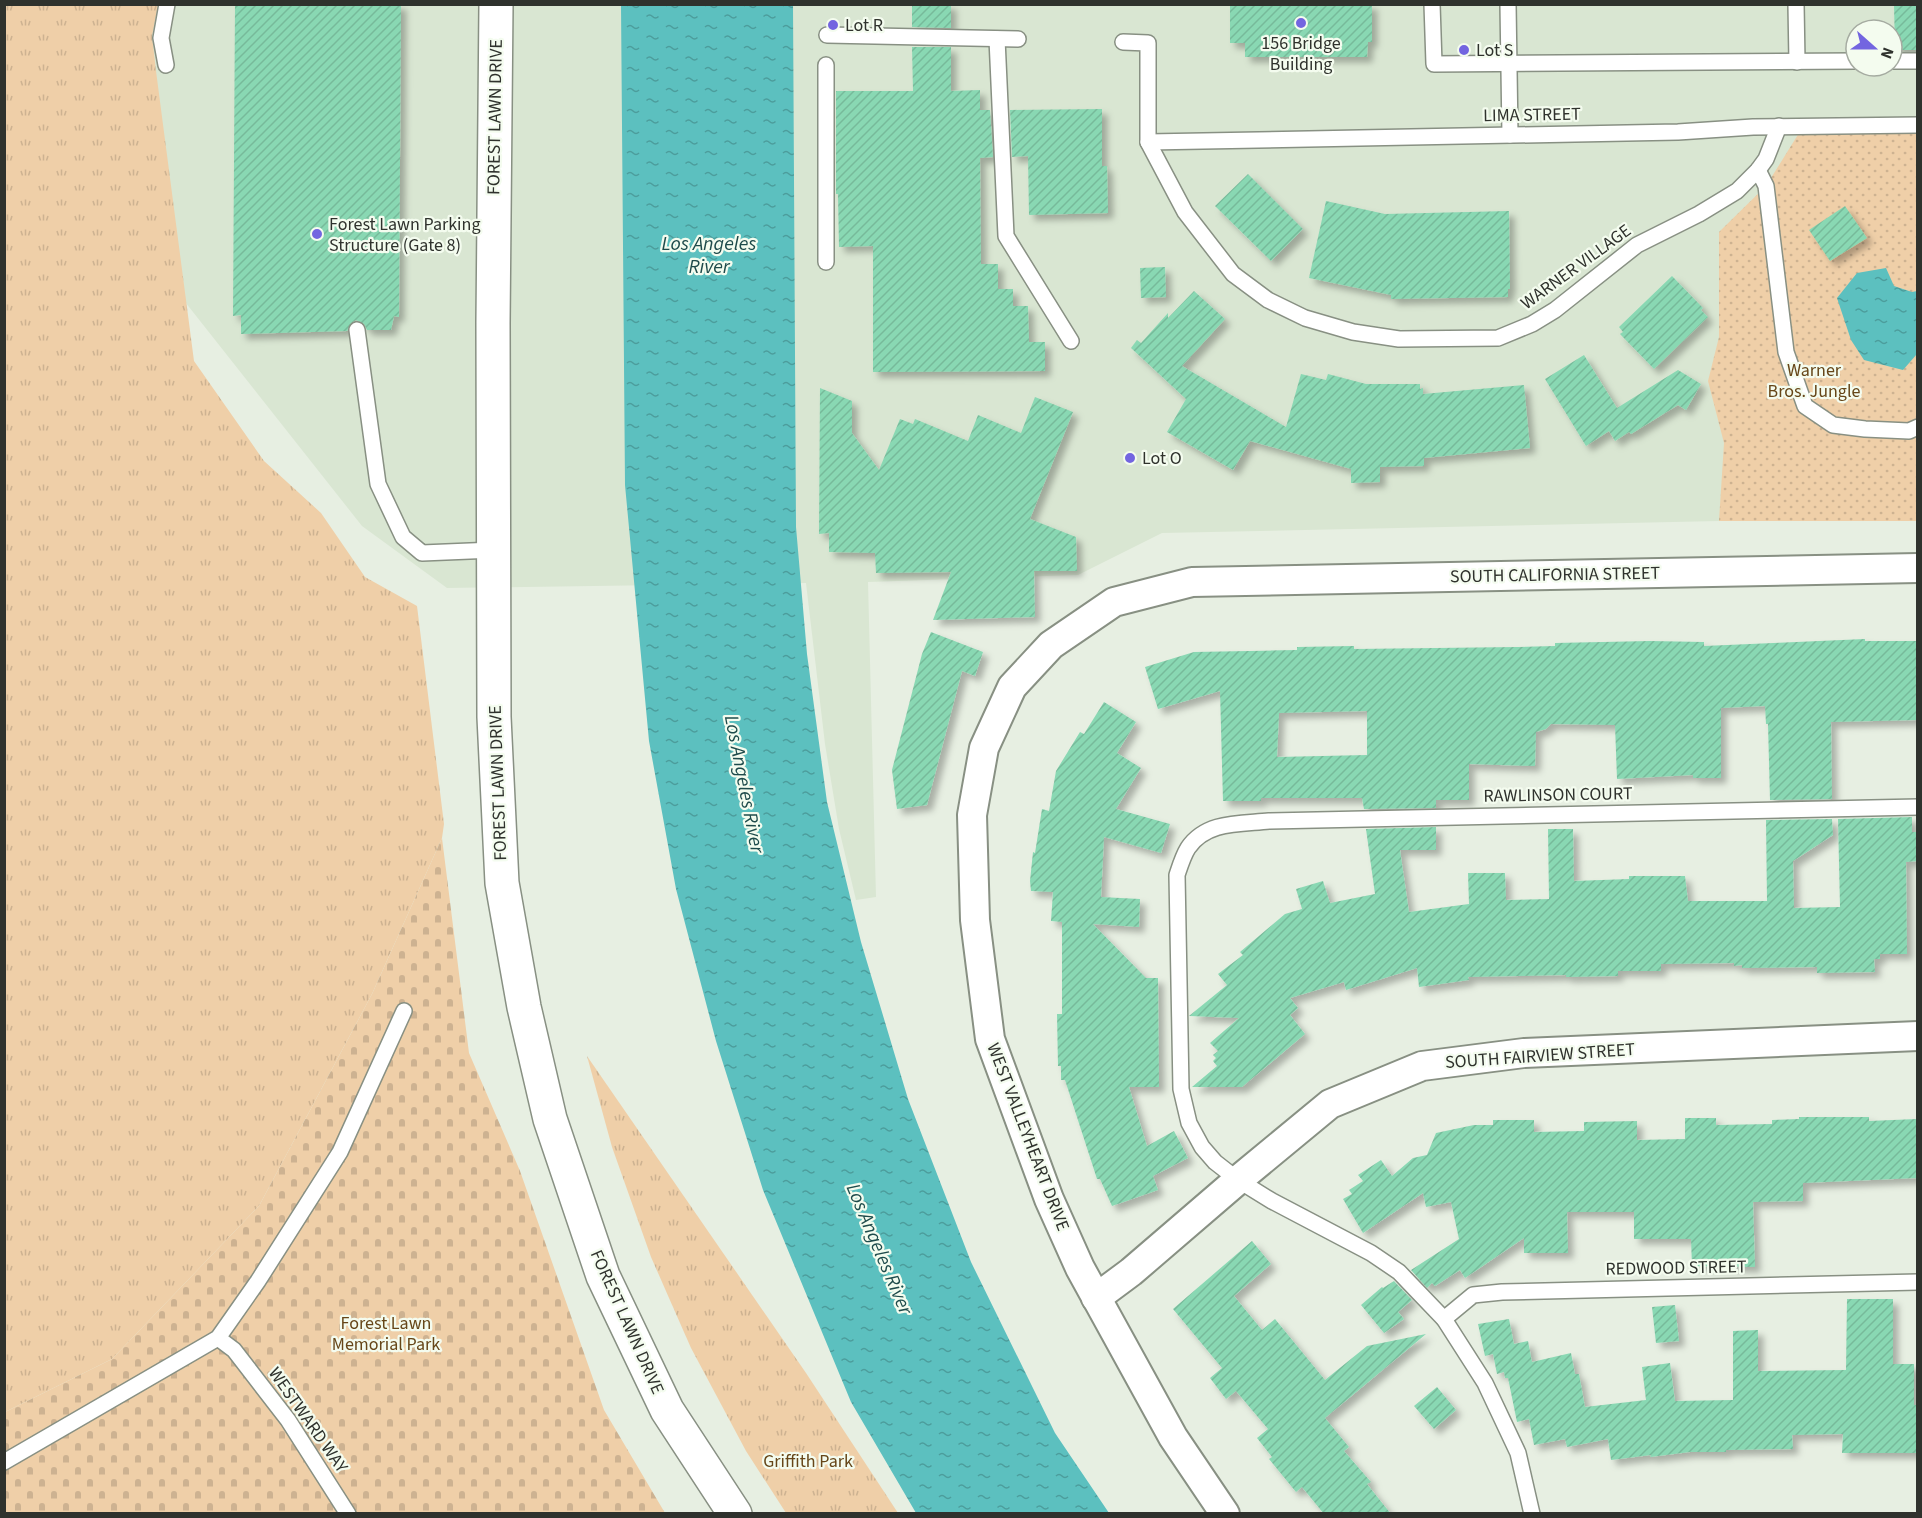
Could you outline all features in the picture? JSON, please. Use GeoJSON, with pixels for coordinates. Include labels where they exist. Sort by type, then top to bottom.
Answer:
{"type":"FeatureCollection","features":[{"type":"Feature","properties":{"kind":"street","name":"FOREST LAWN DRIVE"},"geometry":{"type":"LineString","coordinates":[[496,4],[493,323],[494,717],[502,883],[524,1007],[550,1119],[608,1286],[667,1410],[735,1514]]}},
{"type":"Feature","properties":{"kind":"street","name":"SOUTH CALIFORNIA STREET"},"geometry":{"type":"LineString","coordinates":[[1192,582],[1917,568]]}},
{"type":"Feature","properties":{"kind":"street","name":"WEST VALLEYHEART DRIVE"},"geometry":{"type":"LineString","coordinates":[[1192,582],[1114,602],[1051,645],[1012,687],[984,748],[972,816],[975,920],[990,1039],[1049,1199],[1080,1268],[1173,1437],[1225,1514]]}},
{"type":"Feature","properties":{"kind":"street","name":"SOUTH FAIRVIEW STREET"},"geometry":{"type":"LineString","coordinates":[[1096,1298],[1131,1272],[1330,1104],[1422,1066],[1524,1053],[1917,1036]]}},
{"type":"Feature","properties":{"kind":"lane"},"geometry":{"type":"LineString","coordinates":[[166,65],[161,38],[167,4]]}},
{"type":"Feature","properties":{"kind":"lane"},"geometry":{"type":"LineString","coordinates":[[1432,4],[1434,64],[1844,61]]}},
{"type":"Feature","properties":{"kind":"lane"},"geometry":{"type":"LineString","coordinates":[[1508,4],[1510,135]]}},
{"type":"Feature","properties":{"kind":"lane"},"geometry":{"type":"LineString","coordinates":[[1796,4],[1797,62]]}},
{"type":"Feature","properties":{"kind":"lane"},"geometry":{"type":"LineString","coordinates":[[827,35],[1018,39]]}},
{"type":"Feature","properties":{"kind":"lane"},"geometry":{"type":"LineString","coordinates":[[998,39],[1006,236],[1071,341]]}},
{"type":"Feature","properties":{"kind":"lane"},"geometry":{"type":"LineString","coordinates":[[1122,42],[1148,43],[1148,142]]}},
{"type":"Feature","properties":{"kind":"lane"},"geometry":{"type":"LineString","coordinates":[[826,65],[826,262]]}},
{"type":"Feature","properties":{"kind":"lane","name":"LIMA STREET"},"geometry":{"type":"LineString","coordinates":[[1148,142],[1678,132],[1779,126],[1917,125]]}},
{"type":"Feature","properties":{"kind":"lane","name":"WARNER VILLAGE"},"geometry":{"type":"LineString","coordinates":[[1148,142],[1185,212],[1233,274],[1268,300],[1305,318],[1353,332],[1399,339],[1498,338],[1532,324],[1555,310],[1637,245],[1737,191],[1766,159],[1779,126]]}},
{"type":"Feature","properties":{"kind":"lane"},"geometry":{"type":"LineString","coordinates":[[1758,170],[1766,186],[1786,352],[1805,406],[1833,425],[1909,431],[1917,427]]}},
{"type":"Feature","properties":{"kind":"lane"},"geometry":{"type":"LineString","coordinates":[[357,330],[378,484],[403,537],[422,553],[494,549]]}},
{"type":"Feature","properties":{"kind":"lane","name":"RAWLINSON COURT"},"geometry":{"type":"LineString","coordinates":[[1238,1180],[1215,1162],[1202,1147],[1189,1123],[1181,1089],[1177,874],[1187,849],[1201,834],[1221,825],[1269,821],[1917,807]]}},
{"type":"Feature","properties":{"kind":"lane"},"geometry":{"type":"LineString","coordinates":[[4,1462],[218,1338],[258,1281],[340,1152],[404,1011]]}},
{"type":"Feature","properties":{"kind":"lane"},"geometry":{"type":"LineString","coordinates":[[1238,1180],[1272,1201],[1371,1253],[1399,1272],[1444,1319],[1485,1383],[1518,1453],[1532,1514]]}},
{"type":"Feature","properties":{"kind":"lane","name":"REDWOOD STREET"},"geometry":{"type":"LineString","coordinates":[[1444,1319],[1473,1295],[1502,1292],[1917,1282]]}},
{"type":"Feature","properties":{"kind":"lane","name":"WESTWARD WAY"},"geometry":{"type":"LineString","coordinates":[[218,1338],[234,1350],[288,1420],[348,1514]]}},
{"type":"Feature","properties":{"kind":"shaded area"},"geometry":{"type":"Polygon","coordinates":[[[112,4],[1917,5],[1917,521],[1719,521],[1162,533],[1078,575],[868,582],[876,897],[856,900],[839,829],[825,744],[806,583],[447,588],[362,526],[129,231],[112,4]]]}},
{"type":"Feature","properties":{"kind":"green space"},"geometry":{"type":"Polygon","coordinates":[[[5,5],[158,5],[152,36],[194,361],[264,461],[321,513],[365,577],[417,606],[444,824],[442,838],[372,994],[259,1206],[112,1359],[5,1412],[5,5]]]}},
{"type":"Feature","properties":{"kind":"green space","name":"Warner Bros. Jungle"},"geometry":{"type":"Polygon","coordinates":[[[1799,133],[1917,133],[1917,521],[1719,521],[1724,443],[1708,381],[1719,337],[1719,232],[1766,186],[1799,133]]]}},
{"type":"Feature","properties":{"kind":"green space","name":"Forest Lawn Memorial Park"},"geometry":{"type":"Polygon","coordinates":[[[442,838],[469,1053],[520,1171],[604,1410],[665,1513],[5,1514],[5,1412],[112,1359],[259,1206],[372,994],[442,838]]]}},
{"type":"Feature","properties":{"kind":"green space","name":"Griffith Park"},"geometry":{"type":"Polygon","coordinates":[[[587,1056],[806,1373],[898,1513],[786,1513],[746,1451],[691,1348],[651,1257],[612,1147],[587,1056]]]}},
{"type":"Feature","properties":{"kind":"water","name":"Los Angeles River"},"geometry":{"type":"Polygon","coordinates":[[[621,5],[793,5],[796,527],[807,654],[827,802],[861,942],[908,1099],[971,1262],[1055,1433],[1109,1513],[916,1513],[851,1402],[763,1190],[716,1041],[676,889],[649,741],[625,485],[621,5]]]}},
{"type":"Feature","properties":{"kind":"water"},"geometry":{"type":"Polygon","coordinates":[[[1886,268],[1894,286],[1912,292],[1917,291],[1917,354],[1903,370],[1864,360],[1851,340],[1837,298],[1857,273],[1886,268]]]}},
{"type":"Feature","properties":{"kind":"building","name":"Forest Lawn Parking Structure (Gate 8)"},"geometry":{"type":"Polygon","coordinates":[[[235,4],[401,4],[399,317],[394,316],[391,330],[367,330],[364,324],[356,320],[351,323],[347,331],[241,334],[241,315],[233,316],[235,4]]]}},
{"type":"Feature","properties":{"kind":"building"},"geometry":{"type":"Polygon","coordinates":[[[912,4],[951,4],[951,28],[912,27],[912,4]]]}},
{"type":"Feature","properties":{"kind":"building","name":"156 Bridge Building"},"geometry":{"type":"Polygon","coordinates":[[[1230,4],[1372,4],[1372,42],[1368,42],[1367,57],[1245,57],[1245,43],[1230,43],[1230,4]]]}},
{"type":"Feature","properties":{"kind":"building"},"geometry":{"type":"Polygon","coordinates":[[[1894,4],[1917,4],[1917,50],[1904,50],[1904,18],[1894,18],[1894,4]]]}},
{"type":"Feature","properties":{"kind":"building"},"geometry":{"type":"Polygon","coordinates":[[[912,47],[951,47],[951,91],[980,90],[980,110],[990,110],[993,157],[980,158],[981,264],[998,264],[998,289],[1013,289],[1013,306],[1028,306],[1029,342],[1045,342],[1045,371],[873,372],[873,246],[839,247],[838,194],[836,194],[836,91],[913,91],[912,47]]]}},
{"type":"Feature","properties":{"kind":"building"},"geometry":{"type":"Polygon","coordinates":[[[1102,109],[1102,166],[1107,166],[1108,213],[1029,215],[1028,156],[1012,157],[1010,110],[1102,109]]]}},
{"type":"Feature","properties":{"kind":"building"},"geometry":{"type":"Polygon","coordinates":[[[1248,174],[1303,229],[1271,261],[1215,206],[1248,174]]]}},
{"type":"Feature","properties":{"kind":"building"},"geometry":{"type":"Polygon","coordinates":[[[1326,201],[1385,214],[1509,211],[1510,289],[1508,289],[1508,297],[1391,299],[1391,295],[1309,278],[1326,201]]]}},
{"type":"Feature","properties":{"kind":"building"},"geometry":{"type":"Polygon","coordinates":[[[1845,206],[1867,238],[1830,261],[1809,230],[1845,206]]]}},
{"type":"Feature","properties":{"kind":"building"},"geometry":{"type":"Polygon","coordinates":[[[1165,267],[1166,297],[1141,298],[1140,268],[1165,267]]]}},
{"type":"Feature","properties":{"kind":"building"},"geometry":{"type":"Polygon","coordinates":[[[1672,276],[1703,308],[1701,310],[1708,317],[1654,369],[1620,334],[1623,332],[1619,327],[1672,276]]]}},
{"type":"Feature","properties":{"kind":"building"},"geometry":{"type":"Polygon","coordinates":[[[1194,291],[1225,319],[1182,366],[1286,427],[1301,374],[1326,380],[1328,374],[1366,384],[1420,384],[1423,394],[1524,385],[1530,448],[1424,458],[1424,466],[1380,467],[1380,482],[1351,483],[1351,469],[1250,441],[1233,470],[1167,432],[1186,399],[1131,348],[1137,340],[1141,343],[1168,313],[1168,318],[1194,291]]]}},
{"type":"Feature","properties":{"kind":"building"},"geometry":{"type":"Polygon","coordinates":[[[1584,355],[1617,408],[1678,370],[1701,384],[1686,410],[1678,405],[1631,434],[1629,432],[1615,441],[1609,431],[1586,446],[1545,379],[1584,355]]]}},
{"type":"Feature","properties":{"kind":"building"},"geometry":{"type":"Polygon","coordinates":[[[820,388],[852,401],[852,433],[879,470],[900,419],[913,424],[915,419],[968,441],[978,415],[1021,433],[1035,397],[1073,412],[1030,519],[1076,537],[1077,571],[1034,571],[1035,617],[933,620],[951,572],[876,573],[875,553],[829,552],[829,533],[819,534],[820,388]]]}},
{"type":"Feature","properties":{"kind":"building"},"geometry":{"type":"Polygon","coordinates":[[[931,632],[983,652],[975,676],[962,671],[927,805],[897,809],[892,770],[922,654],[931,632]]]}},
{"type":"Feature","properties":{"kind":"building"},"geometry":{"type":"Polygon","coordinates":[[[1865,639],[1865,641],[1917,641],[1917,720],[1831,722],[1832,799],[1770,800],[1768,724],[1766,724],[1765,706],[1721,708],[1721,778],[1693,778],[1693,775],[1617,779],[1615,725],[1551,724],[1546,729],[1536,732],[1535,766],[1469,764],[1469,800],[1436,800],[1436,808],[1364,809],[1362,798],[1261,798],[1261,801],[1223,801],[1220,691],[1158,709],[1145,667],[1194,652],[1297,650],[1297,647],[1354,646],[1354,649],[1517,647],[1555,646],[1555,643],[1650,641],[1704,642],[1704,646],[1865,639]],[[1367,711],[1279,713],[1277,757],[1367,755],[1367,711]]]}},
{"type":"Feature","properties":{"kind":"building"},"geometry":{"type":"Polygon","coordinates":[[[1104,702],[1136,722],[1117,753],[1141,768],[1116,809],[1170,824],[1161,853],[1104,837],[1101,897],[1140,899],[1139,927],[1093,924],[1146,978],[1158,978],[1159,1087],[1129,1087],[1147,1146],[1174,1131],[1188,1158],[1153,1176],[1158,1190],[1112,1206],[1100,1179],[1097,1179],[1065,1080],[1061,1080],[1061,1066],[1058,1066],[1057,1014],[1062,1014],[1062,922],[1051,921],[1053,892],[1031,891],[1030,881],[1033,852],[1035,853],[1042,809],[1049,811],[1056,771],[1080,732],[1084,734],[1104,702]]]}},
{"type":"Feature","properties":{"kind":"building"},"geometry":{"type":"Polygon","coordinates":[[[1912,817],[1912,832],[1917,832],[1917,861],[1906,862],[1907,954],[1880,954],[1880,959],[1874,959],[1875,972],[1817,973],[1817,967],[1742,968],[1742,965],[1734,966],[1734,963],[1661,964],[1661,971],[1618,971],[1618,976],[1468,977],[1469,980],[1419,987],[1417,968],[1346,990],[1344,982],[1290,998],[1298,1008],[1290,1015],[1305,1034],[1242,1087],[1192,1087],[1217,1066],[1213,1061],[1216,1058],[1213,1055],[1218,1051],[1210,1043],[1239,1018],[1189,1016],[1227,985],[1218,974],[1243,955],[1240,952],[1285,914],[1302,909],[1296,889],[1323,881],[1330,903],[1375,894],[1366,829],[1436,827],[1436,850],[1400,850],[1409,912],[1469,904],[1468,873],[1505,873],[1506,900],[1549,899],[1548,829],[1573,829],[1574,881],[1629,879],[1629,876],[1685,876],[1688,901],[1767,901],[1766,820],[1832,819],[1833,835],[1793,861],[1794,908],[1840,907],[1838,819],[1912,817]]]}},
{"type":"Feature","properties":{"kind":"building"},"geometry":{"type":"Polygon","coordinates":[[[1799,1117],[1869,1117],[1869,1121],[1917,1119],[1917,1178],[1803,1183],[1803,1201],[1753,1202],[1755,1267],[1692,1266],[1691,1239],[1634,1239],[1634,1212],[1567,1212],[1568,1253],[1524,1253],[1524,1238],[1465,1278],[1460,1270],[1435,1286],[1432,1283],[1427,1288],[1411,1270],[1459,1239],[1451,1202],[1426,1207],[1423,1193],[1363,1233],[1343,1199],[1352,1194],[1349,1190],[1363,1181],[1358,1175],[1381,1160],[1392,1176],[1413,1158],[1427,1155],[1436,1133],[1474,1125],[1493,1125],[1493,1120],[1534,1120],[1534,1132],[1584,1131],[1584,1122],[1637,1121],[1637,1140],[1685,1139],[1685,1118],[1716,1118],[1716,1125],[1772,1124],[1772,1120],[1799,1119],[1799,1117]]]}},
{"type":"Feature","properties":{"kind":"building"},"geometry":{"type":"Polygon","coordinates":[[[1252,1241],[1271,1264],[1234,1296],[1262,1330],[1275,1319],[1325,1380],[1367,1346],[1426,1334],[1325,1418],[1349,1447],[1344,1451],[1371,1482],[1367,1484],[1391,1514],[1324,1514],[1302,1487],[1296,1492],[1269,1459],[1272,1457],[1257,1438],[1268,1429],[1236,1391],[1226,1399],[1210,1378],[1222,1368],[1173,1309],[1252,1241]]]}},
{"type":"Feature","properties":{"kind":"building"},"geometry":{"type":"Polygon","coordinates":[[[1394,1281],[1412,1300],[1398,1312],[1404,1319],[1384,1333],[1361,1305],[1382,1287],[1394,1281]]]}},
{"type":"Feature","properties":{"kind":"building"},"geometry":{"type":"Polygon","coordinates":[[[1847,1299],[1893,1299],[1893,1364],[1914,1364],[1917,1453],[1842,1453],[1843,1434],[1792,1435],[1793,1449],[1690,1452],[1611,1460],[1608,1439],[1567,1447],[1565,1439],[1534,1445],[1529,1419],[1517,1422],[1508,1378],[1505,1378],[1504,1372],[1497,1374],[1493,1354],[1485,1356],[1478,1324],[1509,1319],[1514,1344],[1528,1341],[1532,1362],[1571,1353],[1575,1374],[1579,1374],[1585,1407],[1646,1400],[1642,1367],[1670,1363],[1675,1401],[1733,1400],[1733,1331],[1758,1330],[1758,1371],[1846,1370],[1847,1299]]]}},
{"type":"Feature","properties":{"kind":"building"},"geometry":{"type":"Polygon","coordinates":[[[1675,1305],[1679,1341],[1656,1343],[1652,1307],[1675,1305]]]}},
{"type":"Feature","properties":{"kind":"building"},"geometry":{"type":"Polygon","coordinates":[[[1437,1387],[1456,1410],[1434,1429],[1414,1406],[1437,1387]]]}},
{"type":"Feature","properties":{"kind":"place","name":"156 Bridge Building"},"geometry":{"type":"Point","coordinates":[1301,23]}},
{"type":"Feature","properties":{"kind":"place","name":"Lot R"},"geometry":{"type":"Point","coordinates":[833,25]}},
{"type":"Feature","properties":{"kind":"place","name":"Lot S"},"geometry":{"type":"Point","coordinates":[1464,50]}},
{"type":"Feature","properties":{"kind":"place","name":"Forest Lawn Parking Structure (Gate 8)"},"geometry":{"type":"Point","coordinates":[317,234]}},
{"type":"Feature","properties":{"kind":"place","name":"Lot O"},"geometry":{"type":"Point","coordinates":[1130,458]}}]}
